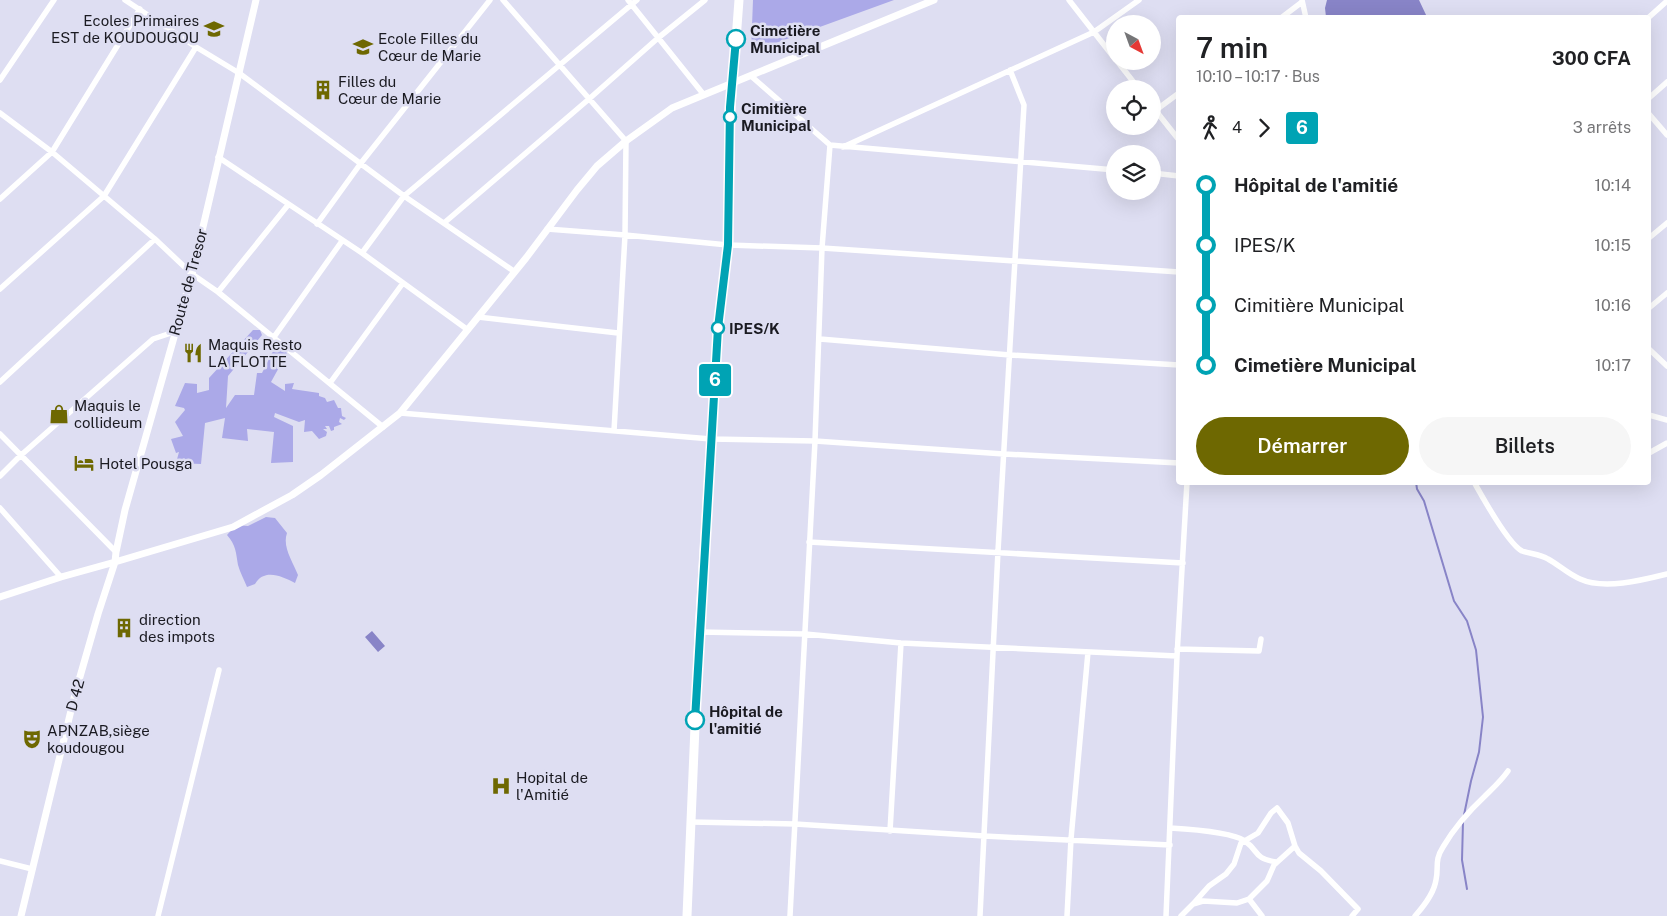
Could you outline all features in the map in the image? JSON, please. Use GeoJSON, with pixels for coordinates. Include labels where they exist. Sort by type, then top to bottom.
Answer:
{"type":"FeatureCollection","features":[{"type":"Feature","properties":{"kind":"main road"},"geometry":{"type":"LineString","coordinates":[[687,916],[699,632],[718,328],[728,245],[730,107],[740,0]]}},
{"type":"Feature","properties":{"kind":"street"},"geometry":{"type":"LineString","coordinates":[[0,80],[54,0]]}},
{"type":"Feature","properties":{"kind":"street"},"geometry":{"type":"LineString","coordinates":[[125,0],[239,73],[404,196],[515,272]]}},
{"type":"Feature","properties":{"kind":"street","name":"Route de Tresor"},"geometry":{"type":"LineString","coordinates":[[115,562],[125,510],[192,274],[256,0]]}},
{"type":"Feature","properties":{"kind":"street"},"geometry":{"type":"LineString","coordinates":[[317,224],[361,163],[490,0]]}},
{"type":"Feature","properties":{"kind":"street"},"geometry":{"type":"LineString","coordinates":[[503,0],[626,142],[625,235],[614,431]]}},
{"type":"Feature","properties":{"kind":"street"},"geometry":{"type":"LineString","coordinates":[[362,253],[404,196],[560,65],[630,2],[637,0]]}},
{"type":"Feature","properties":{"kind":"street"},"geometry":{"type":"LineString","coordinates":[[444,223],[658,38],[705,0]]}},
{"type":"Feature","properties":{"kind":"street"},"geometry":{"type":"LineString","coordinates":[[0,598],[61,577],[233,527],[292,495],[321,476],[400,413],[515,272],[597,166],[626,142],[672,108],[934,0]]}},
{"type":"Feature","properties":{"kind":"street"},"geometry":{"type":"LineString","coordinates":[[1069,0],[1106,47]]}},
{"type":"Feature","properties":{"kind":"street"},"geometry":{"type":"LineString","coordinates":[[841,148],[1094,32],[1139,0]]}},
{"type":"Feature","properties":{"kind":"street"},"geometry":{"type":"LineString","coordinates":[[1285,15],[1302,1],[1305,15]]}},
{"type":"Feature","properties":{"kind":"street"},"geometry":{"type":"LineString","coordinates":[[1651,15],[1667,1]]}},
{"type":"Feature","properties":{"kind":"street"},"geometry":{"type":"LineString","coordinates":[[630,2],[704,95]]}},
{"type":"Feature","properties":{"kind":"street"},"geometry":{"type":"LineString","coordinates":[[0,199],[52,152],[140,9]]}},
{"type":"Feature","properties":{"kind":"street"},"geometry":{"type":"LineString","coordinates":[[0,289],[104,196],[196,47]]}},
{"type":"Feature","properties":{"kind":"street"},"geometry":{"type":"LineString","coordinates":[[980,916],[998,551],[1024,105],[1010,70]]}},
{"type":"Feature","properties":{"kind":"street"},"geometry":{"type":"LineString","coordinates":[[1124,70],[1132,80]]}},
{"type":"Feature","properties":{"kind":"street"},"geometry":{"type":"LineString","coordinates":[[751,76],[830,146],[1106,169]]}},
{"type":"Feature","properties":{"kind":"street"},"geometry":{"type":"LineString","coordinates":[[1651,96],[1667,82]]}},
{"type":"Feature","properties":{"kind":"street"},"geometry":{"type":"LineString","coordinates":[[1161,104],[1176,95]]}},
{"type":"Feature","properties":{"kind":"street"},"geometry":{"type":"LineString","coordinates":[[0,113],[52,152],[155,239],[192,274],[218,292],[383,427]]}},
{"type":"Feature","properties":{"kind":"street"},"geometry":{"type":"LineString","coordinates":[[1651,116],[1667,135]]}},
{"type":"Feature","properties":{"kind":"street"},"geometry":{"type":"LineString","coordinates":[[1161,117],[1176,136]]}},
{"type":"Feature","properties":{"kind":"street"},"geometry":{"type":"LineString","coordinates":[[790,916],[820,339],[822,248],[830,146]]}},
{"type":"Feature","properties":{"kind":"street"},"geometry":{"type":"LineString","coordinates":[[218,157],[362,253],[468,330]]}},
{"type":"Feature","properties":{"kind":"street"},"geometry":{"type":"LineString","coordinates":[[1161,174],[1176,176]]}},
{"type":"Feature","properties":{"kind":"street"},"geometry":{"type":"LineString","coordinates":[[218,292],[288,205]]}},
{"type":"Feature","properties":{"kind":"street"},"geometry":{"type":"LineString","coordinates":[[1651,236],[1667,223]]}},
{"type":"Feature","properties":{"kind":"street"},"geometry":{"type":"LineString","coordinates":[[547,229],[728,245],[822,248],[1176,272]]}},
{"type":"Feature","properties":{"kind":"street"},"geometry":{"type":"LineString","coordinates":[[0,382],[155,239]]}},
{"type":"Feature","properties":{"kind":"street"},"geometry":{"type":"LineString","coordinates":[[274,337],[342,241]]}},
{"type":"Feature","properties":{"kind":"street"},"geometry":{"type":"LineString","coordinates":[[0,434],[116,552],[192,274]]}},
{"type":"Feature","properties":{"kind":"street"},"geometry":{"type":"LineString","coordinates":[[330,384],[403,283]]}},
{"type":"Feature","properties":{"kind":"street"},"geometry":{"type":"LineString","coordinates":[[1651,306],[1667,293]]}},
{"type":"Feature","properties":{"kind":"street"},"geometry":{"type":"LineString","coordinates":[[478,318],[618,333]]}},
{"type":"Feature","properties":{"kind":"street"},"geometry":{"type":"LineString","coordinates":[[0,476],[20,456],[153,339],[174,332]]}},
{"type":"Feature","properties":{"kind":"street"},"geometry":{"type":"LineString","coordinates":[[820,339],[1010,355],[1176,365]]}},
{"type":"Feature","properties":{"kind":"street"},"geometry":{"type":"LineString","coordinates":[[1651,351],[1667,366]]}},
{"type":"Feature","properties":{"kind":"street"},"geometry":{"type":"LineString","coordinates":[[400,413],[712,439],[815,441],[1004,454],[1176,463]]}},
{"type":"Feature","properties":{"kind":"street"},"geometry":{"type":"LineString","coordinates":[[1651,416],[1667,420]]}},
{"type":"Feature","properties":{"kind":"street"},"geometry":{"type":"LineString","coordinates":[[1651,452],[1667,443]]}},
{"type":"Feature","properties":{"kind":"street"},"geometry":{"type":"LineString","coordinates":[[1166,916],[1177,649],[1187,485]]}},
{"type":"Feature","properties":{"kind":"street"},"geometry":{"type":"LineString","coordinates":[[1476,485],[1502,530],[1521,551],[1548,559],[1562,570],[1582,580],[1607,584],[1634,582],[1667,574]]}},
{"type":"Feature","properties":{"kind":"street"},"geometry":{"type":"LineString","coordinates":[[0,508],[61,577]]}},
{"type":"Feature","properties":{"kind":"street"},"geometry":{"type":"LineString","coordinates":[[810,542],[998,551],[1183,563]]}},
{"type":"Feature","properties":{"kind":"street","name":"D 42"},"geometry":{"type":"LineString","coordinates":[[21,916],[75,694],[115,562]]}},
{"type":"Feature","properties":{"kind":"street"},"geometry":{"type":"LineString","coordinates":[[699,632],[805,634],[901,643],[1177,656]]}},
{"type":"Feature","properties":{"kind":"street"},"geometry":{"type":"LineString","coordinates":[[1177,649],[1259,651],[1262,639]]}},
{"type":"Feature","properties":{"kind":"street"},"geometry":{"type":"LineString","coordinates":[[890,831],[901,643]]}},
{"type":"Feature","properties":{"kind":"street"},"geometry":{"type":"LineString","coordinates":[[1067,916],[1071,840],[1088,652]]}},
{"type":"Feature","properties":{"kind":"street"},"geometry":{"type":"LineString","coordinates":[[158,916],[219,670]]}},
{"type":"Feature","properties":{"kind":"street"},"geometry":{"type":"LineString","coordinates":[[1415,916],[1427,902],[1436,880],[1436,864],[1441,849],[1448,838],[1508,771]]}},
{"type":"Feature","properties":{"kind":"street"},"geometry":{"type":"LineString","coordinates":[[1181,916],[1209,886],[1230,869],[1234,864],[1241,843],[1258,833],[1271,813],[1277,808],[1288,823],[1299,853],[1321,871],[1358,909],[1352,916]]}},
{"type":"Feature","properties":{"kind":"street"},"geometry":{"type":"LineString","coordinates":[[691,822],[795,824],[890,831],[1170,844]]}},
{"type":"Feature","properties":{"kind":"street"},"geometry":{"type":"LineString","coordinates":[[1170,828],[1209,832],[1244,840],[1263,860],[1276,862]]}},
{"type":"Feature","properties":{"kind":"street"},"geometry":{"type":"LineString","coordinates":[[1193,904],[1204,901],[1237,903],[1249,899],[1267,881],[1276,862],[1295,846]]}},
{"type":"Feature","properties":{"kind":"street"},"geometry":{"type":"LineString","coordinates":[[0,861],[32,869]]}},
{"type":"Feature","properties":{"kind":"street"},"geometry":{"type":"LineString","coordinates":[[1249,899],[1262,916]]}},
{"type":"Feature","properties":{"kind":"shaded area"},"geometry":{"type":"Polygon","coordinates":[[[753,0],[894,0],[751,52],[753,0]]]}},
{"type":"Feature","properties":{"kind":"shaded area"},"geometry":{"type":"Polygon","coordinates":[[[1327,0],[1419,0],[1426,15],[1326,15],[1327,0]]]}},
{"type":"Feature","properties":{"kind":"shaded area"},"geometry":{"type":"Polygon","coordinates":[[[253,330],[260,330],[262,335],[228,376],[226,408],[235,395],[254,395],[257,373],[262,373],[276,345],[287,353],[271,382],[285,391],[285,384],[294,383],[292,389],[319,393],[319,396],[325,398],[327,402],[334,400],[338,408],[341,408],[342,416],[346,418],[344,420],[340,418],[339,422],[342,424],[334,427],[334,430],[331,431],[329,426],[325,426],[327,429],[323,429],[327,432],[326,436],[319,439],[312,431],[304,432],[305,420],[299,422],[275,413],[274,417],[293,426],[293,462],[271,463],[274,432],[247,429],[248,441],[222,438],[225,418],[205,423],[201,464],[176,463],[179,452],[176,453],[171,439],[183,436],[175,422],[185,410],[175,406],[185,383],[197,384],[197,393],[209,390],[209,378],[253,330]]]}},
{"type":"Feature","properties":{"kind":"shaded area"},"geometry":{"type":"Polygon","coordinates":[[[266,517],[275,518],[287,533],[287,549],[298,575],[295,583],[279,576],[268,575],[263,576],[255,584],[247,587],[239,568],[234,546],[227,535],[236,525],[248,526],[266,517]]]}},
{"type":"Feature","properties":{"kind":"shaded area"},"geometry":{"type":"Polygon","coordinates":[[[372,631],[385,646],[378,652],[365,637],[372,631]]]}},
{"type":"Feature","properties":{"kind":"waterway"},"geometry":{"type":"LineString","coordinates":[[1416,485],[1424,501],[1454,601],[1467,621],[1476,650],[1483,717],[1479,752],[1464,815]]}},
{"type":"Feature","properties":{"kind":"waterway"},"geometry":{"type":"LineString","coordinates":[[1463,822],[1462,860],[1467,889]]}},
{"type":"Feature","properties":{"kind":"bus line","name":"6"},"geometry":{"type":"LineString","coordinates":[[695,720],[718,328],[728,245],[730,107],[736,39]]}},
{"type":"Feature","properties":{"kind":"place","name":"Ecoles Primaires EST de KOUDOUGOU"},"geometry":{"type":"Point","coordinates":[214,29]}},
{"type":"Feature","properties":{"kind":"place","name":"Cimetière Municipal"},"geometry":{"type":"Point","coordinates":[736,39]}},
{"type":"Feature","properties":{"kind":"place","name":"Ecole Filles du Cœur de Marie"},"geometry":{"type":"Point","coordinates":[363,47]}},
{"type":"Feature","properties":{"kind":"place","name":"Filles du Cœur de Marie"},"geometry":{"type":"Point","coordinates":[323,90]}},
{"type":"Feature","properties":{"kind":"place","name":"Cimitière Municipal"},"geometry":{"type":"Point","coordinates":[730,117]}},
{"type":"Feature","properties":{"kind":"place","name":"IPES/K"},"geometry":{"type":"Point","coordinates":[718,328]}},
{"type":"Feature","properties":{"kind":"place","name":"Maquis Resto LA FLOTTE"},"geometry":{"type":"Point","coordinates":[193,353]}},
{"type":"Feature","properties":{"kind":"place","name":"Maquis le collideum"},"geometry":{"type":"Point","coordinates":[59,414]}},
{"type":"Feature","properties":{"kind":"place","name":"Hotel Pousga"},"geometry":{"type":"Point","coordinates":[84,463]}},
{"type":"Feature","properties":{"kind":"place","name":"direction des impots"},"geometry":{"type":"Point","coordinates":[124,628]}},
{"type":"Feature","properties":{"kind":"place","name":"Hôpital de l'amitié"},"geometry":{"type":"Point","coordinates":[695,720]}},
{"type":"Feature","properties":{"kind":"place","name":"APNZAB,siège koudougou"},"geometry":{"type":"Point","coordinates":[32,739]}},
{"type":"Feature","properties":{"kind":"place","name":"Hopital de l'Amitié"},"geometry":{"type":"Point","coordinates":[501,786]}}]}
